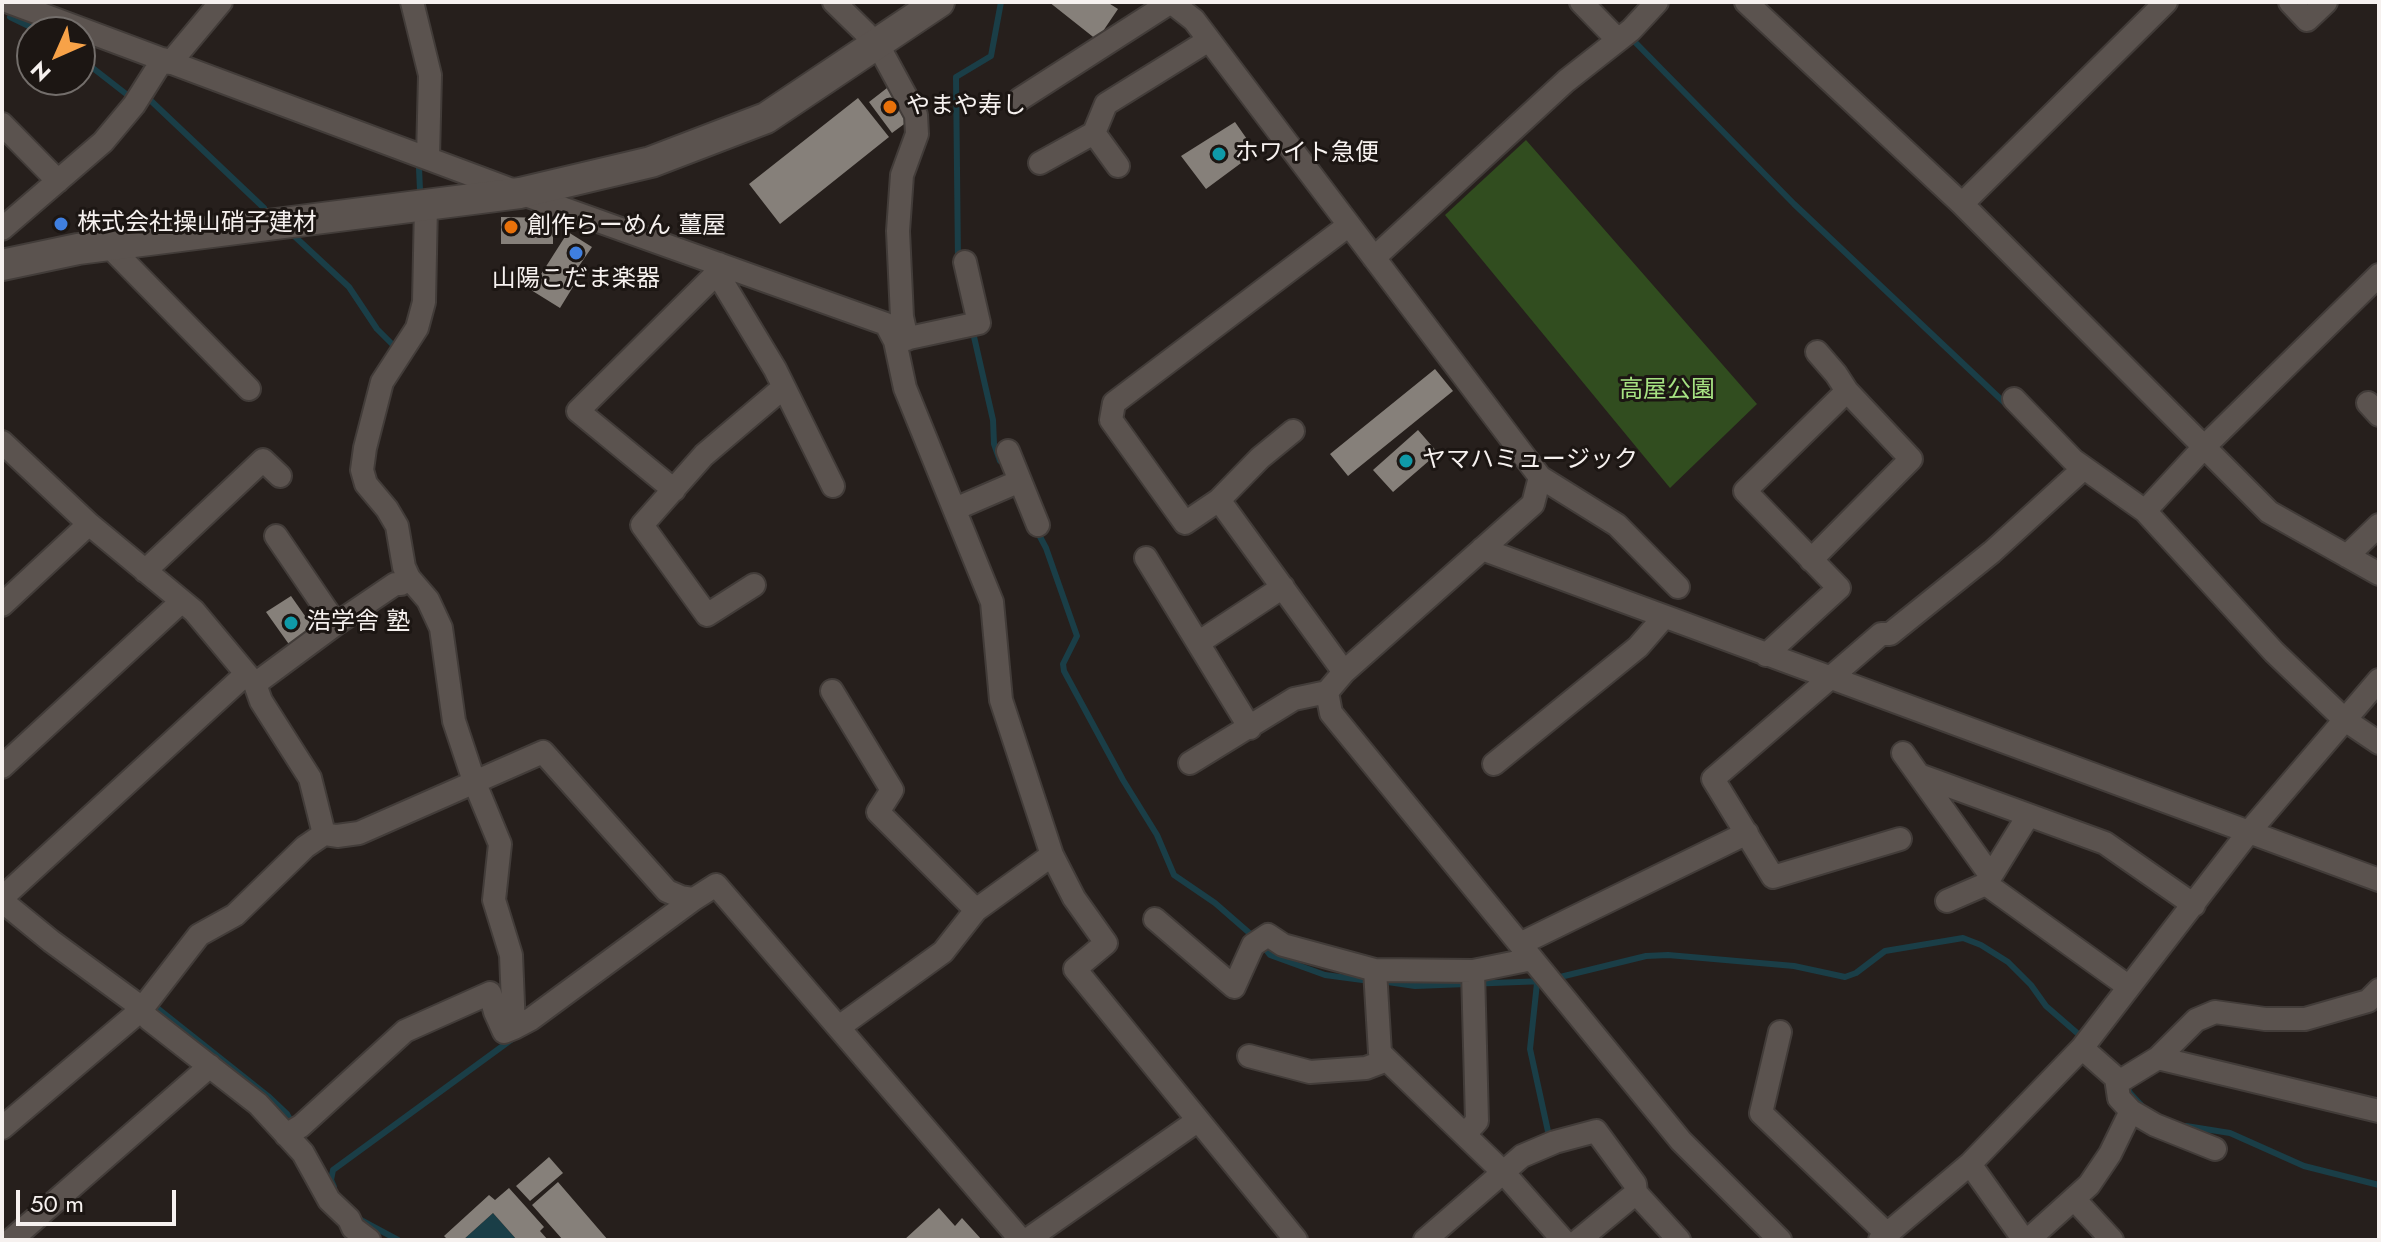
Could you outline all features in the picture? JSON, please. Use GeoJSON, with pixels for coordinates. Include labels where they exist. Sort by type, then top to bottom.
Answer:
{"type":"FeatureCollection","features":[{"type":"Feature","properties":{"kind":"street"},"geometry":{"type":"LineString","coordinates":[[9,2],[428,157],[718,269],[886,324],[901,340]]}},
{"type":"Feature","properties":{"kind":"street"},"geometry":{"type":"LineString","coordinates":[[2,229],[103,142],[166,61],[221,2]]}},
{"type":"Feature","properties":{"kind":"street"},"geometry":{"type":"LineString","coordinates":[[412,2],[430,75],[428,157]]}},
{"type":"Feature","properties":{"kind":"street"},"geometry":{"type":"LineString","coordinates":[[2,265],[109,246],[520,193],[651,162],[766,118],[939,2]]}},
{"type":"Feature","properties":{"kind":"street"},"geometry":{"type":"LineString","coordinates":[[1020,99],[1171,2],[1194,20],[1540,477],[1617,525],[1678,587]]}},
{"type":"Feature","properties":{"kind":"street"},"geometry":{"type":"LineString","coordinates":[[1581,2],[1624,35]]}},
{"type":"Feature","properties":{"kind":"street"},"geometry":{"type":"LineString","coordinates":[[1374,258],[1566,81],[1624,35],[1657,2]]}},
{"type":"Feature","properties":{"kind":"street"},"geometry":{"type":"LineString","coordinates":[[1746,2],[1962,204],[2269,512],[2379,574]]}},
{"type":"Feature","properties":{"kind":"street"},"geometry":{"type":"LineString","coordinates":[[1962,204],[2166,2]]}},
{"type":"Feature","properties":{"kind":"street"},"geometry":{"type":"LineString","coordinates":[[2290,2],[2307,20],[2326,2]]}},
{"type":"Feature","properties":{"kind":"street"},"geometry":{"type":"LineString","coordinates":[[843,5],[878,45],[916,115],[917,134],[902,175],[898,231],[905,388],[992,602],[1001,700],[1052,855],[1074,898],[1106,943],[1075,969],[1296,1240]]}},
{"type":"Feature","properties":{"kind":"street"},"geometry":{"type":"LineString","coordinates":[[1040,163],[1094,133],[1106,104],[1209,40]]}},
{"type":"Feature","properties":{"kind":"street"},"geometry":{"type":"LineString","coordinates":[[2,124],[58,181]]}},
{"type":"Feature","properties":{"kind":"street"},"geometry":{"type":"LineString","coordinates":[[1094,133],[1118,166]]}},
{"type":"Feature","properties":{"kind":"street"},"geometry":{"type":"LineString","coordinates":[[426,205],[424,302],[417,328],[382,382],[362,470],[366,484],[397,526],[404,567],[409,578],[428,600],[441,628],[454,721],[500,844],[494,900],[511,955],[514,1028]]}},
{"type":"Feature","properties":{"kind":"street"},"geometry":{"type":"LineString","coordinates":[[1293,431],[1260,458],[1219,500],[1185,523],[1111,420],[1114,403],[1349,225]]}},
{"type":"Feature","properties":{"kind":"street"},"geometry":{"type":"LineString","coordinates":[[109,246],[249,389]]}},
{"type":"Feature","properties":{"kind":"street"},"geometry":{"type":"LineString","coordinates":[[901,340],[979,323],[965,262]]}},
{"type":"Feature","properties":{"kind":"street"},"geometry":{"type":"LineString","coordinates":[[718,269],[784,387],[833,486]]}},
{"type":"Feature","properties":{"kind":"street"},"geometry":{"type":"LineString","coordinates":[[674,490],[578,411],[718,269]]}},
{"type":"Feature","properties":{"kind":"street"},"geometry":{"type":"LineString","coordinates":[[2145,511],[2205,446],[2378,278]]}},
{"type":"Feature","properties":{"kind":"street"},"geometry":{"type":"LineString","coordinates":[[1811,560],[1911,459],[1847,391],[1817,352]]}},
{"type":"Feature","properties":{"kind":"street"},"geometry":{"type":"LineString","coordinates":[[754,585],[707,615],[642,525],[704,455],[784,387]]}},
{"type":"Feature","properties":{"kind":"street"},"geometry":{"type":"LineString","coordinates":[[1766,655],[1839,588],[1745,491],[1847,391]]}},
{"type":"Feature","properties":{"kind":"street"},"geometry":{"type":"LineString","coordinates":[[2014,399],[2080,471],[2145,511],[2341,725],[2379,743]]}},
{"type":"Feature","properties":{"kind":"street"},"geometry":{"type":"LineString","coordinates":[[2,442],[89,524],[194,611],[251,679],[261,701],[310,778],[324,834]]}},
{"type":"Feature","properties":{"kind":"street"},"geometry":{"type":"LineString","coordinates":[[1008,451],[1014,484],[1038,525]]}},
{"type":"Feature","properties":{"kind":"street"},"geometry":{"type":"LineString","coordinates":[[145,571],[263,460],[280,476]]}},
{"type":"Feature","properties":{"kind":"street"},"geometry":{"type":"LineString","coordinates":[[1900,839],[1773,877],[1713,779],[1881,634],[1890,634],[1992,552],[2080,471]]}},
{"type":"Feature","properties":{"kind":"street"},"geometry":{"type":"LineString","coordinates":[[1190,763],[1294,699],[1327,692],[1344,672],[1533,504],[1540,477]]}},
{"type":"Feature","properties":{"kind":"street"},"geometry":{"type":"LineString","coordinates":[[955,509],[1014,484]]}},
{"type":"Feature","properties":{"kind":"street"},"geometry":{"type":"LineString","coordinates":[[1219,500],[1344,672]]}},
{"type":"Feature","properties":{"kind":"street"},"geometry":{"type":"LineString","coordinates":[[2,605],[89,524]]}},
{"type":"Feature","properties":{"kind":"street"},"geometry":{"type":"LineString","coordinates":[[2347,556],[2379,525]]}},
{"type":"Feature","properties":{"kind":"street"},"geometry":{"type":"LineString","coordinates":[[276,536],[336,624]]}},
{"type":"Feature","properties":{"kind":"street"},"geometry":{"type":"LineString","coordinates":[[1482,549],[2379,880]]}},
{"type":"Feature","properties":{"kind":"street"},"geometry":{"type":"LineString","coordinates":[[1146,558],[1250,728]]}},
{"type":"Feature","properties":{"kind":"street"},"geometry":{"type":"LineString","coordinates":[[369,1240],[353,1228],[349,1219],[329,1200],[293,1131],[210,1066],[145,1005],[4,897],[251,679],[395,584],[409,578]]}},
{"type":"Feature","properties":{"kind":"street"},"geometry":{"type":"LineString","coordinates":[[1198,643],[1283,587]]}},
{"type":"Feature","properties":{"kind":"street"},"geometry":{"type":"LineString","coordinates":[[2,767],[182,601]]}},
{"type":"Feature","properties":{"kind":"street"},"geometry":{"type":"LineString","coordinates":[[1494,764],[1638,647],[1664,617]]}},
{"type":"Feature","properties":{"kind":"street"},"geometry":{"type":"LineString","coordinates":[[1780,1032],[1761,1113],[1883,1237],[1970,1164],[2085,1044],[2248,833],[2379,680]]}},
{"type":"Feature","properties":{"kind":"street"},"geometry":{"type":"LineString","coordinates":[[832,691],[892,790],[878,812],[976,910]]}},
{"type":"Feature","properties":{"kind":"street"},"geometry":{"type":"LineString","coordinates":[[1327,692],[1331,713],[1681,1141],[1780,1240]]}},
{"type":"Feature","properties":{"kind":"street"},"geometry":{"type":"LineString","coordinates":[[2,1128],[145,1005],[199,935],[235,915],[305,847],[324,834],[359,833],[543,752],[667,891],[694,899]]}},
{"type":"Feature","properties":{"kind":"street"},"geometry":{"type":"LineString","coordinates":[[1903,753],[1988,880],[2129,987]]}},
{"type":"Feature","properties":{"kind":"street"},"geometry":{"type":"LineString","coordinates":[[1919,775],[2105,843],[2194,905]]}},
{"type":"Feature","properties":{"kind":"street"},"geometry":{"type":"LineString","coordinates":[[1947,901],[1988,880],[2028,816]]}},
{"type":"Feature","properties":{"kind":"street"},"geometry":{"type":"LineString","coordinates":[[1155,919],[1234,987],[1256,942],[1268,935],[1283,945],[1375,977],[1474,979],[1747,833]]}},
{"type":"Feature","properties":{"kind":"street"},"geometry":{"type":"LineString","coordinates":[[839,1027],[943,952],[976,910],[1052,855]]}},
{"type":"Feature","properties":{"kind":"street"},"geometry":{"type":"LineString","coordinates":[[293,1131],[405,1031],[490,993],[504,1032],[514,1028],[531,1019],[716,885],[1024,1240],[1197,1121]]}},
{"type":"Feature","properties":{"kind":"street"},"geometry":{"type":"LineString","coordinates":[[1375,977],[1380,1053],[1465,1134],[1563,1240]]}},
{"type":"Feature","properties":{"kind":"street"},"geometry":{"type":"LineString","coordinates":[[1465,1134],[1477,1121],[1474,979]]}},
{"type":"Feature","properties":{"kind":"street"},"geometry":{"type":"LineString","coordinates":[[2122,1078],[2158,1058],[2196,1020],[2215,1012],[2265,1019],[2305,1019],[2368,1001],[2379,990]]}},
{"type":"Feature","properties":{"kind":"street"},"geometry":{"type":"LineString","coordinates":[[2085,1044],[2122,1078]]}},
{"type":"Feature","properties":{"kind":"street"},"geometry":{"type":"LineString","coordinates":[[1249,1056],[1310,1072],[1366,1068],[1387,1060]]}},
{"type":"Feature","properties":{"kind":"street"},"geometry":{"type":"LineString","coordinates":[[2158,1058],[2379,1111]]}},
{"type":"Feature","properties":{"kind":"street"},"geometry":{"type":"LineString","coordinates":[[11,1240],[210,1066]]}},
{"type":"Feature","properties":{"kind":"street"},"geometry":{"type":"LineString","coordinates":[[2122,1078],[2119,1098],[2131,1111],[2155,1125],[2215,1149]]}},
{"type":"Feature","properties":{"kind":"street"},"geometry":{"type":"LineString","coordinates":[[1970,1164],[2026,1240],[2089,1185],[2110,1154],[2131,1111]]}},
{"type":"Feature","properties":{"kind":"street"},"geometry":{"type":"LineString","coordinates":[[1425,1240],[1499,1169],[1555,1142],[1596,1131],[1635,1184],[1636,1193],[1679,1240]]}},
{"type":"Feature","properties":{"kind":"street"},"geometry":{"type":"LineString","coordinates":[[1579,1240],[1636,1193]]}},
{"type":"Feature","properties":{"kind":"street"},"geometry":{"type":"LineString","coordinates":[[2074,1199],[2112,1240]]}},
{"type":"Feature","properties":{"kind":"green space","name":"高屋公園"},"geometry":{"type":"Polygon","coordinates":[[[1526,140],[1757,404],[1670,488],[1445,215],[1526,140]]]}},
{"type":"Feature","properties":{"kind":"water"},"geometry":{"type":"Polygon","coordinates":[[[493,1213],[517,1240],[463,1240],[493,1213]]]}},
{"type":"Feature","properties":{"kind":"building"},"geometry":{"type":"Polygon","coordinates":[[[1049,2],[1107,2],[1118,9],[1097,40],[1049,2]]]}},
{"type":"Feature","properties":{"kind":"building"},"geometry":{"type":"Polygon","coordinates":[[[887,88],[911,119],[892,133],[869,102],[887,88]]]}},
{"type":"Feature","properties":{"kind":"building"},"geometry":{"type":"Polygon","coordinates":[[[858,98],[889,137],[780,224],[749,184],[858,98]]]}},
{"type":"Feature","properties":{"kind":"building","name":"ホワイト急便"},"geometry":{"type":"Polygon","coordinates":[[[1235,122],[1256,152],[1206,189],[1181,156],[1235,122]]]}},
{"type":"Feature","properties":{"kind":"building"},"geometry":{"type":"Polygon","coordinates":[[[501,217],[553,218],[553,244],[501,244],[501,217]]]}},
{"type":"Feature","properties":{"kind":"building"},"geometry":{"type":"Polygon","coordinates":[[[568,232],[592,247],[579,266],[584,269],[560,308],[531,290],[568,232]]]}},
{"type":"Feature","properties":{"kind":"building"},"geometry":{"type":"Polygon","coordinates":[[[1435,369],[1453,391],[1348,476],[1330,454],[1435,369]]]}},
{"type":"Feature","properties":{"kind":"building","name":"ヤマハミュージック"},"geometry":{"type":"Polygon","coordinates":[[[1418,430],[1438,453],[1393,492],[1373,470],[1418,430]]]}},
{"type":"Feature","properties":{"kind":"building","name":"浩学舎 塾"},"geometry":{"type":"Polygon","coordinates":[[[291,596],[317,633],[293,650],[266,612],[291,596]]]}},
{"type":"Feature","properties":{"kind":"building"},"geometry":{"type":"Polygon","coordinates":[[[549,1157],[563,1173],[530,1201],[516,1186],[549,1157]]]}},
{"type":"Feature","properties":{"kind":"building"},"geometry":{"type":"Polygon","coordinates":[[[558,1182],[608,1240],[563,1240],[532,1205],[558,1182]]]}},
{"type":"Feature","properties":{"kind":"building"},"geometry":{"type":"Polygon","coordinates":[[[509,1188],[544,1227],[540,1231],[548,1240],[517,1240],[493,1213],[463,1240],[448,1240],[444,1236],[489,1195],[495,1200],[509,1188]]]}},
{"type":"Feature","properties":{"kind":"building"},"geometry":{"type":"Polygon","coordinates":[[[939,1208],[955,1226],[962,1218],[982,1240],[904,1240],[939,1208]]]}},
{"type":"Feature","properties":{"kind":"waterway"},"geometry":{"type":"LineString","coordinates":[[958,262],[956,77],[991,56],[1001,2]]}},
{"type":"Feature","properties":{"kind":"waterway"},"geometry":{"type":"LineString","coordinates":[[10,17],[16,20]]}},
{"type":"Feature","properties":{"kind":"waterway"},"geometry":{"type":"LineString","coordinates":[[1630,37],[1794,204],[2009,407]]}},
{"type":"Feature","properties":{"kind":"waterway"},"geometry":{"type":"LineString","coordinates":[[96,70],[130,97]]}},
{"type":"Feature","properties":{"kind":"waterway"},"geometry":{"type":"LineString","coordinates":[[148,98],[264,208]]}},
{"type":"Feature","properties":{"kind":"waterway"},"geometry":{"type":"LineString","coordinates":[[419,168],[420,190]]}},
{"type":"Feature","properties":{"kind":"waterway"},"geometry":{"type":"LineString","coordinates":[[291,233],[349,287],[377,329],[396,348]]}},
{"type":"Feature","properties":{"kind":"waterway"},"geometry":{"type":"LineString","coordinates":[[972,328],[1000,461]]}},
{"type":"Feature","properties":{"kind":"waterway"},"geometry":{"type":"LineString","coordinates":[[1037,531],[1077,636],[1063,664],[1064,671],[1123,780],[1157,835],[1174,875],[1215,903],[1254,937]]}},
{"type":"Feature","properties":{"kind":"waterway"},"geometry":{"type":"LineString","coordinates":[[1556,978],[1646,956],[1668,955],[1794,966],[1845,977],[1856,973],[1885,951],[1963,938],[2008,962],[2046,1006],[2084,1039]]}},
{"type":"Feature","properties":{"kind":"waterway"},"geometry":{"type":"LineString","coordinates":[[1262,945],[1270,955],[1325,975],[1370,981]]}},
{"type":"Feature","properties":{"kind":"waterway"},"geometry":{"type":"LineString","coordinates":[[1381,981],[1415,986],[1545,981]]}},
{"type":"Feature","properties":{"kind":"waterway"},"geometry":{"type":"LineString","coordinates":[[1537,983],[1530,1049],[1547,1138]]}},
{"type":"Feature","properties":{"kind":"waterway"},"geometry":{"type":"LineString","coordinates":[[151,1003],[268,1096],[287,1114],[293,1125]]}},
{"type":"Feature","properties":{"kind":"waterway"},"geometry":{"type":"LineString","coordinates":[[334,1187],[331,1180],[333,1170],[515,1037]]}},
{"type":"Feature","properties":{"kind":"waterway"},"geometry":{"type":"LineString","coordinates":[[2126,1084],[2143,1107]]}},
{"type":"Feature","properties":{"kind":"waterway"},"geometry":{"type":"LineString","coordinates":[[2186,1126],[2230,1133],[2304,1166],[2379,1185]]}},
{"type":"Feature","properties":{"kind":"waterway"},"geometry":{"type":"LineString","coordinates":[[357,1218],[398,1240]]}},
{"type":"Feature","properties":{"kind":"place","name":"やまや寿し"},"geometry":{"type":"Point","coordinates":[890,107]}},
{"type":"Feature","properties":{"kind":"place","name":"ホワイト急便"},"geometry":{"type":"Point","coordinates":[1219,154]}},
{"type":"Feature","properties":{"kind":"place","name":"株式会社操山硝子建材"},"geometry":{"type":"Point","coordinates":[61,224]}},
{"type":"Feature","properties":{"kind":"place","name":"創作らーめん 薑屋"},"geometry":{"type":"Point","coordinates":[511,227]}},
{"type":"Feature","properties":{"kind":"place","name":"山陽こだま楽器"},"geometry":{"type":"Point","coordinates":[576,253]}},
{"type":"Feature","properties":{"kind":"place","name":"ヤマハミュージック"},"geometry":{"type":"Point","coordinates":[1406,461]}},
{"type":"Feature","properties":{"kind":"place","name":"浩学舎 塾"},"geometry":{"type":"Point","coordinates":[291,623]}}]}
